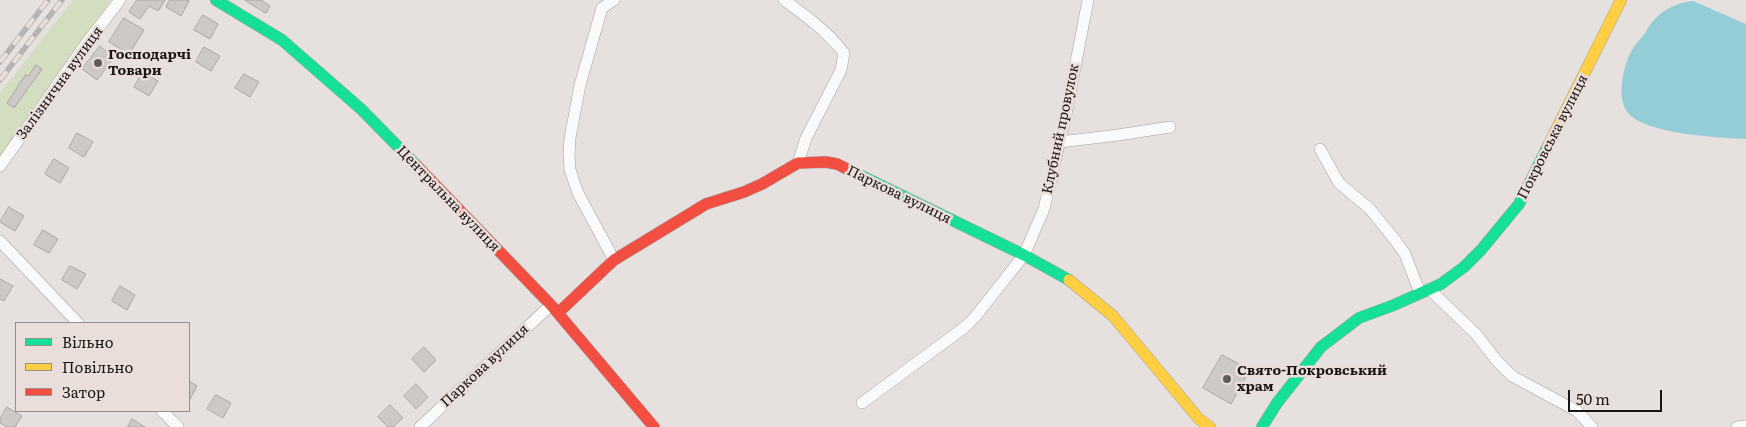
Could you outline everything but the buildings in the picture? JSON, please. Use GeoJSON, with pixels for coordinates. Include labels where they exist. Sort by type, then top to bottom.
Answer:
{"type":"FeatureCollection","features":[{"type":"Feature","properties":{"kind":"street","name":"Залізнична вулиця"},"geometry":{"type":"LineString","coordinates":[[0,166],[88,41],[120,0]]}},
{"type":"Feature","properties":{"kind":"street","name":"Центральна вулиця"},"geometry":{"type":"LineString","coordinates":[[216,0],[282,40],[361,109],[555,309],[654,427]]}},
{"type":"Feature","properties":{"kind":"street"},"geometry":{"type":"LineString","coordinates":[[614,0],[602,8],[586,66],[570,138],[569,154],[570,170],[578,194],[614,260]]}},
{"type":"Feature","properties":{"kind":"street"},"geometry":{"type":"LineString","coordinates":[[784,0],[822,28],[844,53],[841,70],[806,138],[798,163]]}},
{"type":"Feature","properties":{"kind":"street","name":"Клубний провулок"},"geometry":{"type":"LineString","coordinates":[[862,403],[976,317],[1024,255],[1044,209],[1060,142],[1088,0]]}},
{"type":"Feature","properties":{"kind":"street","name":"Покровська вулиця"},"geometry":{"type":"LineString","coordinates":[[1262,427],[1277,403],[1321,347],[1359,318],[1440,284],[1464,267],[1520,204],[1621,0]]}},
{"type":"Feature","properties":{"kind":"street"},"geometry":{"type":"LineString","coordinates":[[1060,142],[1118,136],[1170,127]]}},
{"type":"Feature","properties":{"kind":"street"},"geometry":{"type":"LineString","coordinates":[[1320,149],[1339,183],[1348,193],[1370,209],[1395,240],[1405,254],[1424,291],[1476,334],[1497,361],[1512,376],[1577,412],[1592,427]]}},
{"type":"Feature","properties":{"kind":"street","name":"Паркова вулиця"},"geometry":{"type":"LineString","coordinates":[[420,427],[614,260],[706,204],[762,184],[798,163],[816,162],[837,164],[1024,255],[1070,281],[1113,316],[1199,419],[1210,427]]}},
{"type":"Feature","properties":{"kind":"street"},"geometry":{"type":"LineString","coordinates":[[0,241],[77,322]]}},
{"type":"Feature","properties":{"kind":"street"},"geometry":{"type":"LineString","coordinates":[[163,412],[178,427]]}},
{"type":"Feature","properties":{"kind":"street"},"geometry":{"type":"LineString","coordinates":[[1737,427],[1746,426]]}},
{"type":"Feature","properties":{"kind":"green space"},"geometry":{"type":"Polygon","coordinates":[[[73,0],[111,0],[0,159],[0,93],[73,0]]]}},
{"type":"Feature","properties":{"kind":"water"},"geometry":{"type":"Polygon","coordinates":[[[1693,1],[1746,24],[1746,139],[1719,138],[1669,131],[1641,122],[1631,116],[1626,110],[1622,93],[1623,73],[1634,46],[1660,14],[1678,4],[1693,1]]]}},
{"type":"Feature","properties":{"kind":"railway"},"geometry":{"type":"LineString","coordinates":[[0,62],[48,0]]}},
{"type":"Feature","properties":{"kind":"railway"},"geometry":{"type":"LineString","coordinates":[[0,80],[62,0]]}},
{"type":"Feature","properties":{"kind":"traffic: fast"},"geometry":{"type":"LineString","coordinates":[[216,0],[282,40],[361,109],[416,165]]}},
{"type":"Feature","properties":{"kind":"traffic: fast"},"geometry":{"type":"LineString","coordinates":[[1262,427],[1277,403],[1321,347],[1359,318],[1441,284],[1464,267],[1481,250],[1519,204],[1548,146]]}},
{"type":"Feature","properties":{"kind":"traffic: fast"},"geometry":{"type":"LineString","coordinates":[[845,168],[1024,255],[1069,280]]}},
{"type":"Feature","properties":{"kind":"traffic: slow"},"geometry":{"type":"LineString","coordinates":[[1548,146],[1621,0]]}},
{"type":"Feature","properties":{"kind":"traffic: slow"},"geometry":{"type":"LineString","coordinates":[[1069,280],[1113,316],[1199,419],[1210,427]]}},
{"type":"Feature","properties":{"kind":"traffic: jam"},"geometry":{"type":"LineString","coordinates":[[558,313],[614,260],[706,204],[762,184],[798,163],[826,162],[845,168]]}},
{"type":"Feature","properties":{"kind":"traffic: jam"},"geometry":{"type":"LineString","coordinates":[[416,165],[551,305],[654,427]]}},
{"type":"Feature","properties":{"kind":"place","name":"Господарчі Товари"},"geometry":{"type":"Point","coordinates":[98,63]}},
{"type":"Feature","properties":{"kind":"place","name":"Свято-Покровський храм"},"geometry":{"type":"Point","coordinates":[1227,379]}}]}
